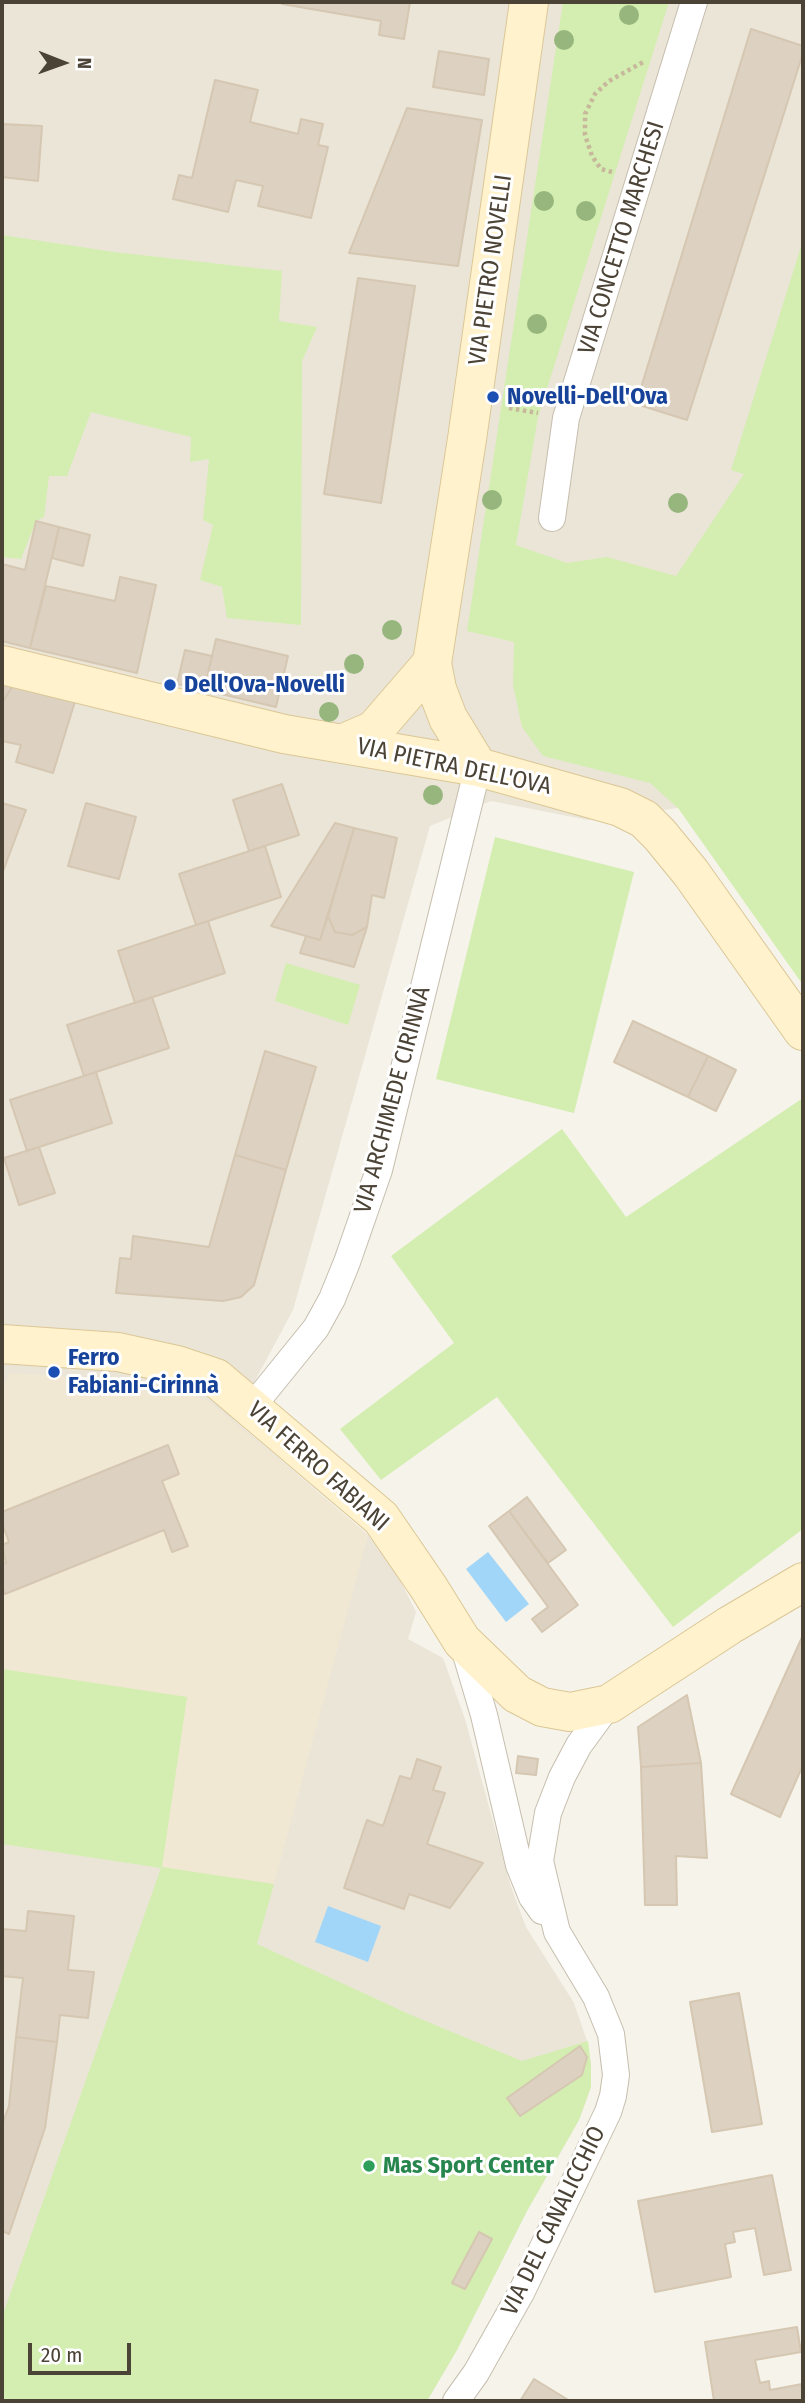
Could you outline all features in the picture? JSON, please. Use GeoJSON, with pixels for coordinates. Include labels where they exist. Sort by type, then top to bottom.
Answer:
{"type":"FeatureCollection","features":[{"type":"Feature","properties":{"kind":"main road","name":"VIA PIETRO NOVELLI"},"geometry":{"type":"LineString","coordinates":[[432,663],[473,401],[529,2]]}},
{"type":"Feature","properties":{"kind":"main road"},"geometry":{"type":"LineString","coordinates":[[344,743],[374,730],[432,663]]}},
{"type":"Feature","properties":{"kind":"main road"},"geometry":{"type":"LineString","coordinates":[[432,663],[437,689],[448,718],[478,767]]}},
{"type":"Feature","properties":{"kind":"main road","name":"VIA PIETRA DELL'OVA"},"geometry":{"type":"LineString","coordinates":[[2,665],[284,734],[478,767],[620,807],[644,819],[660,835],[691,873],[803,1031]]}},
{"type":"Feature","properties":{"kind":"main road","name":"VIA FERRO FABIANI"},"geometry":{"type":"LineString","coordinates":[[2,1345],[118,1352],[177,1365],[216,1378],[381,1517],[462,1641],[517,1694],[542,1707],[570,1712],[609,1704]]}},
{"type":"Feature","properties":{"kind":"main road","name":"VIA DEL CANALICCHIO"},"geometry":{"type":"LineString","coordinates":[[609,1704],[730,1625],[803,1582]]}},
{"type":"Feature","properties":{"kind":"street","name":"VIA CONCETTO MARCHESI"},"geometry":{"type":"LineString","coordinates":[[551,518],[566,418],[694,2]]}},
{"type":"Feature","properties":{"kind":"street","name":"VIA ARCHIMEDE CIRINNÀ"},"geometry":{"type":"LineString","coordinates":[[252,1407],[316,1328],[347,1262],[379,1170],[478,767]]}},
{"type":"Feature","properties":{"kind":"street"},"geometry":{"type":"LineString","coordinates":[[462,1641],[484,1715],[519,1865],[532,1897],[557,1933]]}},
{"type":"Feature","properties":{"kind":"street","name":"VIA DEL CANALICCHIO"},"geometry":{"type":"LineString","coordinates":[[456,2401],[521,2292],[608,2112],[613,2096],[615,2057],[608,2025],[596,1997],[557,1933],[540,1861],[548,1814],[562,1777],[579,1745],[609,1704]]}},
{"type":"Feature","properties":{"kind":"path"},"geometry":{"type":"LineString","coordinates":[[639,182],[601,169],[592,156],[585,135],[585,114],[595,93],[608,81],[648,60]]}},
{"type":"Feature","properties":{"kind":"path"},"geometry":{"type":"LineString","coordinates":[[473,401],[566,418]]}},
{"type":"Feature","properties":{"kind":"shaded area"},"geometry":{"type":"Polygon","coordinates":[[[2,2],[803,2],[803,718],[678,808],[588,820],[491,801],[430,826],[293,1310],[234,1420],[368,1535],[398,1576],[416,1612],[408,1639],[443,1658],[465,1719],[511,1887],[526,1927],[574,2003],[587,2041],[591,2087],[579,2120],[527,2211],[457,2350],[427,2401],[2,2401],[2,2]]]}},
{"type":"Feature","properties":{"kind":"shaded area"},"geometry":{"type":"Polygon","coordinates":[[[9,1373],[101,1378],[187,1394],[210,1402],[368,1535],[274,1884],[2,1844],[2,1393],[9,1373]]]}},
{"type":"Feature","properties":{"kind":"green space"},"geometry":{"type":"Polygon","coordinates":[[[563,2],[669,2],[538,417],[516,545],[567,563],[607,557],[676,576],[744,474],[731,470],[803,240],[803,985],[678,808],[650,783],[543,756],[522,727],[513,685],[514,642],[467,631],[563,2]]]}},
{"type":"Feature","properties":{"kind":"green space"},"geometry":{"type":"Polygon","coordinates":[[[2,235],[114,252],[282,271],[279,321],[317,327],[302,361],[301,625],[227,618],[222,587],[200,580],[213,525],[203,520],[209,459],[190,462],[191,437],[91,412],[67,476],[49,476],[44,517],[36,521],[21,559],[2,557],[2,235]]]}},
{"type":"Feature","properties":{"kind":"green space"},"geometry":{"type":"Polygon","coordinates":[[[495,837],[634,872],[574,1113],[436,1079],[495,837]]]}},
{"type":"Feature","properties":{"kind":"green space"},"geometry":{"type":"Polygon","coordinates":[[[286,963],[360,985],[348,1025],[275,1001],[286,963]]]}},
{"type":"Feature","properties":{"kind":"green space"},"geometry":{"type":"Polygon","coordinates":[[[803,1098],[803,1529],[673,1627],[497,1397],[381,1480],[340,1429],[454,1343],[391,1256],[562,1129],[626,1217],[803,1098]]]}},
{"type":"Feature","properties":{"kind":"green space"},"geometry":{"type":"Polygon","coordinates":[[[2,1669],[187,1697],[162,1867],[274,1884],[257,1944],[411,2015],[522,2061],[588,2041],[591,2087],[579,2120],[527,2211],[457,2350],[427,2401],[2,2401],[2,2317],[161,1868],[2,1844],[2,1669]]]}},
{"type":"Feature","properties":{"kind":"water"},"geometry":{"type":"Polygon","coordinates":[[[488,1552],[529,1604],[506,1622],[466,1569],[488,1552]]]}},
{"type":"Feature","properties":{"kind":"water"},"geometry":{"type":"Polygon","coordinates":[[[328,1906],[381,1926],[368,1962],[315,1942],[328,1906]]]}},
{"type":"Feature","properties":{"kind":"building"},"geometry":{"type":"Polygon","coordinates":[[[282,2],[410,2],[404,39],[379,35],[381,21],[282,2]]]}},
{"type":"Feature","properties":{"kind":"building"},"geometry":{"type":"Polygon","coordinates":[[[751,29],[803,46],[803,53],[687,420],[636,404],[751,29]]]}},
{"type":"Feature","properties":{"kind":"building"},"geometry":{"type":"Polygon","coordinates":[[[439,51],[489,59],[484,95],[433,87],[439,51]]]}},
{"type":"Feature","properties":{"kind":"building"},"geometry":{"type":"Polygon","coordinates":[[[215,80],[258,90],[250,122],[298,134],[301,119],[323,124],[318,145],[328,147],[311,218],[258,206],[263,186],[236,180],[228,212],[173,199],[179,175],[192,178],[215,80]]]}},
{"type":"Feature","properties":{"kind":"building"},"geometry":{"type":"Polygon","coordinates":[[[407,108],[482,120],[458,266],[349,253],[407,108]]]}},
{"type":"Feature","properties":{"kind":"building"},"geometry":{"type":"Polygon","coordinates":[[[2,124],[42,126],[38,181],[2,177],[2,124]]]}},
{"type":"Feature","properties":{"kind":"building"},"geometry":{"type":"Polygon","coordinates":[[[358,278],[415,286],[381,503],[324,494],[358,278]]]}},
{"type":"Feature","properties":{"kind":"building"},"geometry":{"type":"Polygon","coordinates":[[[36,521],[59,527],[30,648],[2,641],[2,564],[25,570],[36,521]]]}},
{"type":"Feature","properties":{"kind":"building"},"geometry":{"type":"Polygon","coordinates":[[[59,527],[90,535],[83,566],[52,558],[59,527]]]}},
{"type":"Feature","properties":{"kind":"building"},"geometry":{"type":"Polygon","coordinates":[[[120,577],[156,585],[137,673],[30,648],[46,586],[115,601],[120,577]]]}},
{"type":"Feature","properties":{"kind":"building"},"geometry":{"type":"Polygon","coordinates":[[[216,639],[288,656],[276,707],[204,690],[216,639]]]}},
{"type":"Feature","properties":{"kind":"building"},"geometry":{"type":"Polygon","coordinates":[[[185,650],[212,656],[204,690],[177,684],[185,650]]]}},
{"type":"Feature","properties":{"kind":"building"},"geometry":{"type":"Polygon","coordinates":[[[2,682],[14,684],[2,703],[2,682]]]}},
{"type":"Feature","properties":{"kind":"building"},"geometry":{"type":"Polygon","coordinates":[[[14,684],[76,698],[53,773],[16,762],[21,745],[2,741],[2,703],[14,684]]]}},
{"type":"Feature","properties":{"kind":"building"},"geometry":{"type":"Polygon","coordinates":[[[282,784],[299,835],[249,851],[233,800],[282,784]]]}},
{"type":"Feature","properties":{"kind":"building"},"geometry":{"type":"Polygon","coordinates":[[[2,803],[26,810],[2,874],[2,803]]]}},
{"type":"Feature","properties":{"kind":"building"},"geometry":{"type":"Polygon","coordinates":[[[86,803],[136,817],[119,879],[68,866],[86,803]]]}},
{"type":"Feature","properties":{"kind":"building"},"geometry":{"type":"Polygon","coordinates":[[[335,823],[354,828],[320,940],[271,926],[335,823]]]}},
{"type":"Feature","properties":{"kind":"building"},"geometry":{"type":"Polygon","coordinates":[[[354,828],[397,838],[384,898],[372,895],[367,927],[352,935],[335,932],[328,916],[354,828]]]}},
{"type":"Feature","properties":{"kind":"building"},"geometry":{"type":"Polygon","coordinates":[[[265,846],[281,897],[196,925],[179,874],[265,846]]]}},
{"type":"Feature","properties":{"kind":"building"},"geometry":{"type":"Polygon","coordinates":[[[328,916],[335,932],[352,935],[367,927],[354,967],[300,953],[306,936],[320,940],[328,916]]]}},
{"type":"Feature","properties":{"kind":"building"},"geometry":{"type":"Polygon","coordinates":[[[208,921],[225,973],[135,1003],[118,951],[208,921]]]}},
{"type":"Feature","properties":{"kind":"building"},"geometry":{"type":"Polygon","coordinates":[[[152,997],[169,1048],[84,1076],[67,1025],[152,997]]]}},
{"type":"Feature","properties":{"kind":"building"},"geometry":{"type":"Polygon","coordinates":[[[633,1021],[708,1056],[688,1097],[614,1062],[633,1021]]]}},
{"type":"Feature","properties":{"kind":"building"},"geometry":{"type":"Polygon","coordinates":[[[265,1051],[316,1067],[286,1170],[235,1155],[265,1051]]]}},
{"type":"Feature","properties":{"kind":"building"},"geometry":{"type":"Polygon","coordinates":[[[708,1056],[736,1070],[716,1111],[688,1097],[708,1056]]]}},
{"type":"Feature","properties":{"kind":"building"},"geometry":{"type":"Polygon","coordinates":[[[96,1072],[112,1123],[27,1151],[10,1100],[96,1072]]]}},
{"type":"Feature","properties":{"kind":"building"},"geometry":{"type":"Polygon","coordinates":[[[39,1147],[55,1193],[19,1205],[4,1158],[39,1147]]]}},
{"type":"Feature","properties":{"kind":"building"},"geometry":{"type":"Polygon","coordinates":[[[235,1155],[286,1170],[254,1285],[241,1297],[223,1301],[116,1293],[120,1258],[131,1259],[133,1236],[209,1247],[235,1155]]]}},
{"type":"Feature","properties":{"kind":"building"},"geometry":{"type":"Polygon","coordinates":[[[168,1445],[179,1474],[162,1481],[188,1546],[172,1552],[164,1530],[5,1594],[2,1586],[2,1564],[6,1563],[2,1545],[9,1542],[2,1523],[2,1512],[168,1445]]]}},
{"type":"Feature","properties":{"kind":"building"},"geometry":{"type":"Polygon","coordinates":[[[527,1497],[566,1550],[548,1563],[509,1511],[527,1497]]]}},
{"type":"Feature","properties":{"kind":"building"},"geometry":{"type":"Polygon","coordinates":[[[509,1511],[578,1605],[542,1632],[532,1619],[548,1607],[489,1526],[509,1511]]]}},
{"type":"Feature","properties":{"kind":"building"},"geometry":{"type":"Polygon","coordinates":[[[803,1635],[803,1765],[780,1817],[731,1794],[803,1635]]]}},
{"type":"Feature","properties":{"kind":"building"},"geometry":{"type":"Polygon","coordinates":[[[687,1695],[701,1763],[641,1767],[638,1727],[687,1695]]]}},
{"type":"Feature","properties":{"kind":"building"},"geometry":{"type":"Polygon","coordinates":[[[518,1756],[538,1759],[536,1775],[516,1773],[518,1756]]]}},
{"type":"Feature","properties":{"kind":"building"},"geometry":{"type":"Polygon","coordinates":[[[417,1759],[441,1767],[433,1790],[445,1793],[427,1844],[483,1863],[450,1908],[409,1894],[404,1909],[344,1888],[367,1820],[383,1826],[400,1776],[411,1779],[417,1759]]]}},
{"type":"Feature","properties":{"kind":"building"},"geometry":{"type":"Polygon","coordinates":[[[701,1763],[707,1858],[676,1856],[677,1905],[645,1905],[641,1767],[701,1763]]]}},
{"type":"Feature","properties":{"kind":"building"},"geometry":{"type":"Polygon","coordinates":[[[28,1911],[74,1916],[68,1970],[94,1972],[88,2018],[60,2015],[57,2042],[16,2037],[23,1978],[2,1976],[2,1929],[26,1931],[28,1911]]]}},
{"type":"Feature","properties":{"kind":"building"},"geometry":{"type":"Polygon","coordinates":[[[739,1993],[762,2124],[712,2132],[690,2002],[739,1993]]]}},
{"type":"Feature","properties":{"kind":"building"},"geometry":{"type":"Polygon","coordinates":[[[16,2037],[57,2042],[45,2128],[9,2234],[2,2231],[2,2125],[9,2106],[16,2037]]]}},
{"type":"Feature","properties":{"kind":"building"},"geometry":{"type":"Polygon","coordinates":[[[580,2046],[587,2057],[582,2075],[520,2116],[507,2098],[580,2046]]]}},
{"type":"Feature","properties":{"kind":"building"},"geometry":{"type":"Polygon","coordinates":[[[772,2175],[791,2270],[764,2275],[755,2228],[733,2232],[735,2242],[725,2244],[731,2277],[655,2292],[638,2201],[772,2175]]]}},
{"type":"Feature","properties":{"kind":"building"},"geometry":{"type":"Polygon","coordinates":[[[479,2232],[492,2239],[465,2289],[452,2283],[479,2232]]]}},
{"type":"Feature","properties":{"kind":"building"},"geometry":{"type":"Polygon","coordinates":[[[797,2327],[801,2352],[755,2360],[760,2383],[769,2381],[770,2390],[802,2384],[803,2401],[714,2401],[705,2342],[797,2327]]]}},
{"type":"Feature","properties":{"kind":"building"},"geometry":{"type":"Polygon","coordinates":[[[534,2379],[570,2401],[520,2401],[534,2379]]]}},
{"type":"Feature","properties":{"kind":"place","name":"Novelli-Dell'Ova"},"geometry":{"type":"Point","coordinates":[493,397]}},
{"type":"Feature","properties":{"kind":"place","name":"Dell'Ova-Novelli"},"geometry":{"type":"Point","coordinates":[170,685]}},
{"type":"Feature","properties":{"kind":"place","name":"Ferro Fabiani-Cirinnà"},"geometry":{"type":"Point","coordinates":[54,1372]}},
{"type":"Feature","properties":{"kind":"place","name":"Mas Sport Center"},"geometry":{"type":"Point","coordinates":[369,2166]}}]}
